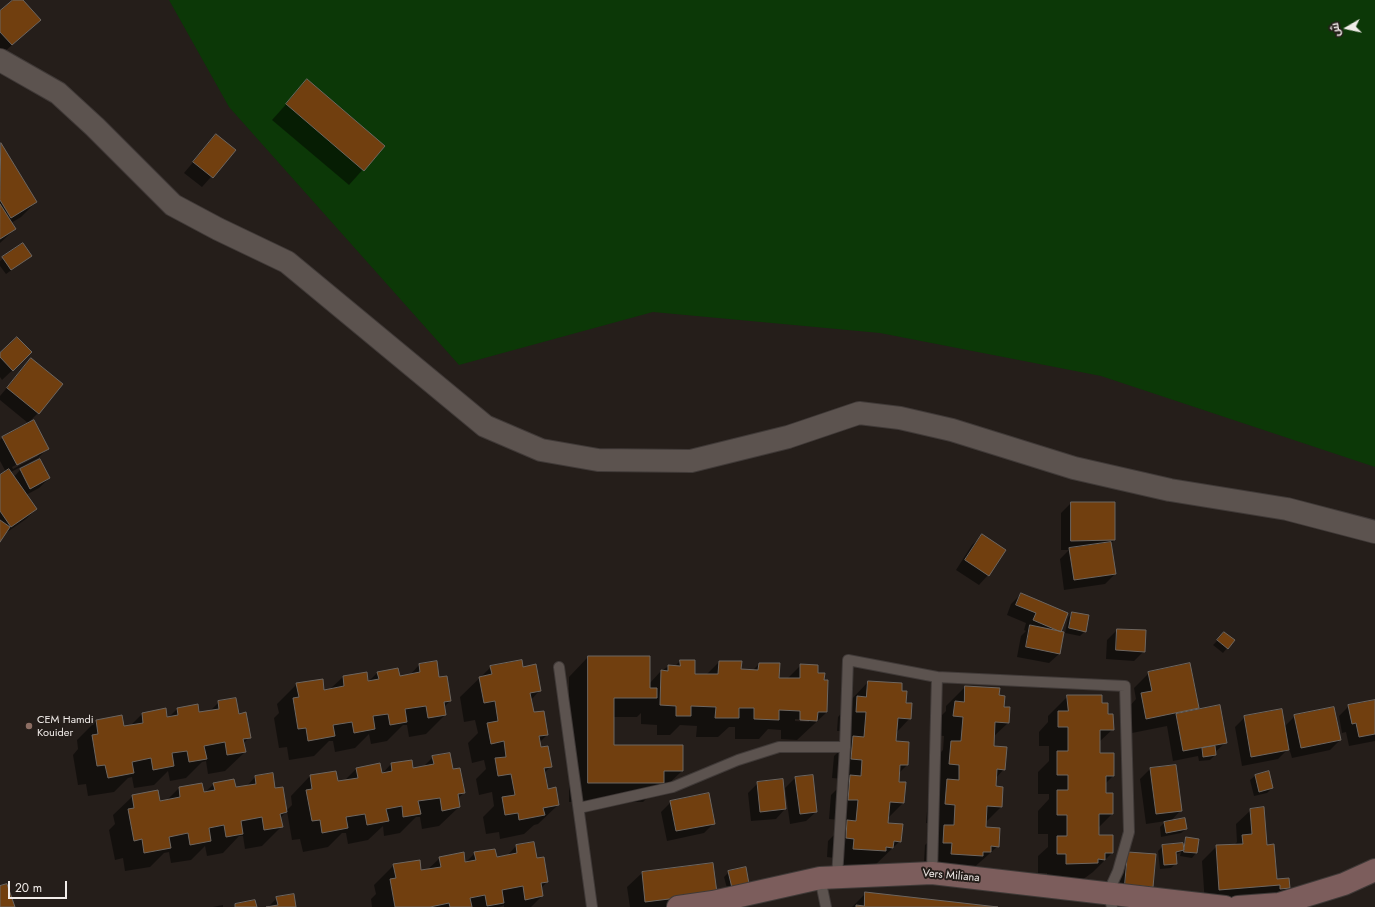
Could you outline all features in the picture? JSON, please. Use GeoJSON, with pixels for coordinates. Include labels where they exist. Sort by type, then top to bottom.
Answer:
{"type":"FeatureCollection","features":[{"type":"Feature","properties":{"kind":"main road"},"geometry":{"type":"LineString","coordinates":[[1238,907],[1279,904],[1344,884],[1375,870]]}},
{"type":"Feature","properties":{"kind":"main road","name":"Vers Miliana"},"geometry":{"type":"LineString","coordinates":[[678,907],[713,902],[829,878],[932,873],[1110,900],[1225,907]]}},
{"type":"Feature","properties":{"kind":"street"},"geometry":{"type":"LineString","coordinates":[[0,60],[58,93],[95,127],[173,205],[218,229],[288,262],[485,426],[541,450],[598,460],[691,461],[788,437],[859,413],[900,418],[952,430],[1074,468],[1170,490],[1287,509],[1375,532]]}},
{"type":"Feature","properties":{"kind":"lane"},"geometry":{"type":"LineString","coordinates":[[826,907],[845,747],[848,660],[936,677],[1124,686],[1129,832],[1110,900]]}},
{"type":"Feature","properties":{"kind":"lane"},"geometry":{"type":"LineString","coordinates":[[560,667],[592,907]]}},
{"type":"Feature","properties":{"kind":"lane"},"geometry":{"type":"LineString","coordinates":[[932,873],[936,677]]}},
{"type":"Feature","properties":{"kind":"lane"},"geometry":{"type":"LineString","coordinates":[[579,808],[673,787],[738,760],[779,747],[845,747]]}},
{"type":"Feature","properties":{"kind":"green space"},"geometry":{"type":"Polygon","coordinates":[[[169,0],[1375,0],[1375,467],[1101,376],[880,333],[653,312],[459,365],[229,107],[169,0]]]}},
{"type":"Feature","properties":{"kind":"building"},"geometry":{"type":"Polygon","coordinates":[[[13,0],[23,0],[41,20],[12,45],[0,32],[0,11],[13,0]]]}},
{"type":"Feature","properties":{"kind":"building"},"geometry":{"type":"Polygon","coordinates":[[[307,79],[385,146],[364,171],[286,104],[307,79]]]}},
{"type":"Feature","properties":{"kind":"building"},"geometry":{"type":"Polygon","coordinates":[[[216,134],[236,150],[213,178],[193,162],[216,134]]]}},
{"type":"Feature","properties":{"kind":"building"},"geometry":{"type":"Polygon","coordinates":[[[1,143],[37,202],[11,218],[0,200],[1,143]]]}},
{"type":"Feature","properties":{"kind":"building"},"geometry":{"type":"Polygon","coordinates":[[[0,204],[16,229],[0,239],[0,204]]]}},
{"type":"Feature","properties":{"kind":"building"},"geometry":{"type":"Polygon","coordinates":[[[23,243],[32,256],[11,270],[2,257],[23,243]]]}},
{"type":"Feature","properties":{"kind":"building"},"geometry":{"type":"Polygon","coordinates":[[[17,337],[32,352],[13,371],[0,357],[0,353],[17,337]]]}},
{"type":"Feature","properties":{"kind":"building"},"geometry":{"type":"Polygon","coordinates":[[[31,358],[63,384],[39,414],[7,388],[31,358]]]}},
{"type":"Feature","properties":{"kind":"building"},"geometry":{"type":"Polygon","coordinates":[[[34,420],[49,449],[17,465],[2,437],[34,420]]]}},
{"type":"Feature","properties":{"kind":"building"},"geometry":{"type":"Polygon","coordinates":[[[40,459],[50,478],[30,489],[20,469],[40,459]]]}},
{"type":"Feature","properties":{"kind":"building"},"geometry":{"type":"Polygon","coordinates":[[[9,469],[37,509],[11,527],[0,511],[0,475],[9,469]]]}},
{"type":"Feature","properties":{"kind":"building"},"geometry":{"type":"Polygon","coordinates":[[[1071,502],[1115,502],[1115,540],[1071,541],[1071,502]]]}},
{"type":"Feature","properties":{"kind":"building"},"geometry":{"type":"Polygon","coordinates":[[[0,520],[10,527],[0,542],[0,520]]]}},
{"type":"Feature","properties":{"kind":"building"},"geometry":{"type":"Polygon","coordinates":[[[982,534],[1006,550],[989,576],[965,560],[982,534]]]}},
{"type":"Feature","properties":{"kind":"building"},"geometry":{"type":"Polygon","coordinates":[[[1111,542],[1116,574],[1074,580],[1069,548],[1111,542]]]}},
{"type":"Feature","properties":{"kind":"building"},"geometry":{"type":"Polygon","coordinates":[[[1021,593],[1068,613],[1061,632],[1033,620],[1036,613],[1016,605],[1021,593]]]}},
{"type":"Feature","properties":{"kind":"building"},"geometry":{"type":"Polygon","coordinates":[[[1072,612],[1089,615],[1086,632],[1069,628],[1072,612]]]}},
{"type":"Feature","properties":{"kind":"building"},"geometry":{"type":"Polygon","coordinates":[[[1030,625],[1064,632],[1060,654],[1026,647],[1030,625]]]}},
{"type":"Feature","properties":{"kind":"building"},"geometry":{"type":"Polygon","coordinates":[[[1117,629],[1146,630],[1145,652],[1116,650],[1117,629]]]}},
{"type":"Feature","properties":{"kind":"building"},"geometry":{"type":"Polygon","coordinates":[[[1224,632],[1235,640],[1228,649],[1217,640],[1224,632]]]}},
{"type":"Feature","properties":{"kind":"building"},"geometry":{"type":"Polygon","coordinates":[[[588,656],[650,656],[650,688],[657,688],[657,698],[614,698],[614,745],[683,745],[683,771],[664,771],[664,783],[588,783],[588,656]]]}},
{"type":"Feature","properties":{"kind":"building"},"geometry":{"type":"Polygon","coordinates":[[[522,660],[523,667],[536,664],[541,691],[530,693],[534,712],[544,711],[548,735],[539,736],[541,747],[548,746],[552,767],[544,768],[548,789],[556,787],[559,805],[543,808],[545,815],[519,820],[518,813],[505,815],[502,797],[515,795],[511,774],[498,776],[495,758],[506,757],[504,741],[491,744],[487,723],[498,721],[495,701],[484,703],[479,677],[492,674],[490,666],[522,660]]]}},
{"type":"Feature","properties":{"kind":"building"},"geometry":{"type":"Polygon","coordinates":[[[680,660],[695,660],[695,674],[718,674],[719,661],[742,661],[741,669],[758,670],[759,663],[780,663],[779,678],[800,678],[800,664],[818,665],[818,673],[825,673],[824,680],[828,680],[827,712],[818,712],[817,721],[800,720],[800,711],[779,710],[779,720],[754,719],[754,708],[739,708],[739,718],[715,718],[716,707],[691,706],[691,716],[676,716],[676,706],[660,705],[661,670],[668,671],[668,665],[680,666],[680,660]]]}},
{"type":"Feature","properties":{"kind":"building"},"geometry":{"type":"Polygon","coordinates":[[[437,661],[439,677],[447,676],[451,701],[444,702],[446,715],[428,718],[426,706],[405,709],[407,722],[390,725],[388,714],[373,716],[375,729],[354,733],[352,722],[333,725],[335,736],[308,741],[306,728],[298,729],[293,698],[299,697],[296,683],[323,679],[324,690],[344,686],[343,676],[367,672],[368,681],[379,679],[377,672],[398,668],[400,676],[420,672],[419,664],[437,661]]]}},
{"type":"Feature","properties":{"kind":"building"},"geometry":{"type":"Polygon","coordinates":[[[1190,663],[1199,708],[1146,719],[1141,693],[1152,691],[1148,672],[1190,663]]]}},
{"type":"Feature","properties":{"kind":"building"},"geometry":{"type":"Polygon","coordinates":[[[868,681],[902,683],[902,691],[907,691],[906,703],[912,703],[911,719],[898,718],[896,741],[909,742],[908,765],[900,765],[899,782],[906,782],[904,803],[890,802],[888,823],[903,824],[901,842],[894,841],[893,848],[886,847],[886,851],[853,849],[854,839],[846,838],[847,820],[856,821],[858,800],[848,800],[850,775],[861,776],[862,760],[851,759],[853,736],[864,737],[866,712],[856,712],[857,696],[866,697],[868,681]]]}},
{"type":"Feature","properties":{"kind":"building"},"geometry":{"type":"Polygon","coordinates":[[[965,686],[1000,688],[999,695],[1005,696],[1004,707],[1010,707],[1009,723],[995,722],[994,746],[1007,747],[1005,770],[997,769],[996,786],[1003,787],[1002,807],[987,806],[986,827],[1000,828],[999,847],[991,846],[991,852],[983,852],[983,856],[951,854],[952,843],[943,843],[944,825],[954,825],[955,805],[945,804],[947,779],[959,780],[959,765],[949,764],[951,741],[961,741],[963,717],[953,716],[955,701],[964,702],[965,686]]]}},
{"type":"Feature","properties":{"kind":"building"},"geometry":{"type":"Polygon","coordinates":[[[1067,695],[1102,695],[1102,703],[1108,703],[1108,714],[1113,714],[1114,730],[1100,730],[1100,753],[1114,753],[1114,776],[1106,776],[1106,793],[1113,793],[1113,814],[1099,814],[1099,835],[1113,835],[1113,853],[1105,853],[1105,860],[1098,859],[1098,863],[1066,864],[1066,854],[1057,854],[1057,836],[1067,836],[1067,815],[1057,815],[1057,790],[1068,790],[1068,775],[1057,775],[1057,751],[1068,751],[1068,727],[1058,727],[1058,711],[1068,711],[1067,695]]]}},
{"type":"Feature","properties":{"kind":"building"},"geometry":{"type":"Polygon","coordinates":[[[236,698],[239,714],[246,712],[251,738],[243,739],[246,752],[227,755],[225,742],[204,746],[207,759],[189,762],[187,751],[172,753],[174,766],[153,770],[151,758],[132,762],[134,773],[108,778],[105,765],[97,766],[92,735],[98,734],[96,720],[122,715],[124,726],[143,723],[142,713],[166,708],[167,717],[178,715],[177,708],[198,704],[199,712],[219,709],[218,701],[236,698]]]}},
{"type":"Feature","properties":{"kind":"building"},"geometry":{"type":"Polygon","coordinates":[[[1375,700],[1375,734],[1359,737],[1356,723],[1352,724],[1348,705],[1375,700]]]}},
{"type":"Feature","properties":{"kind":"building"},"geometry":{"type":"Polygon","coordinates":[[[1220,705],[1227,743],[1183,751],[1176,714],[1220,705]]]}},
{"type":"Feature","properties":{"kind":"building"},"geometry":{"type":"Polygon","coordinates":[[[1334,707],[1341,740],[1301,748],[1294,715],[1334,707]]]}},
{"type":"Feature","properties":{"kind":"building"},"geometry":{"type":"Polygon","coordinates":[[[1282,709],[1289,750],[1251,757],[1244,716],[1282,709]]]}},
{"type":"Feature","properties":{"kind":"building"},"geometry":{"type":"Polygon","coordinates":[[[1215,746],[1216,755],[1203,757],[1202,748],[1215,746]]]}},
{"type":"Feature","properties":{"kind":"building"},"geometry":{"type":"Polygon","coordinates":[[[450,753],[453,769],[460,768],[465,793],[458,794],[460,807],[442,811],[440,798],[418,801],[421,814],[403,817],[402,806],[386,809],[389,821],[367,825],[365,814],[346,817],[348,828],[322,833],[320,820],[312,821],[306,790],[312,789],[310,775],[336,771],[338,781],[358,778],[356,768],[380,763],[382,773],[392,771],[391,763],[412,760],[413,768],[434,764],[432,756],[450,753]]]}},
{"type":"Feature","properties":{"kind":"building"},"geometry":{"type":"Polygon","coordinates":[[[1176,765],[1182,811],[1156,814],[1150,768],[1176,765]]]}},
{"type":"Feature","properties":{"kind":"building"},"geometry":{"type":"Polygon","coordinates":[[[1269,771],[1273,788],[1259,792],[1255,775],[1269,771]]]}},
{"type":"Feature","properties":{"kind":"building"},"geometry":{"type":"Polygon","coordinates":[[[273,773],[275,788],[283,787],[287,812],[280,814],[283,827],[264,830],[262,817],[241,821],[243,834],[226,837],[224,825],[209,828],[211,841],[190,845],[188,833],[169,837],[171,848],[144,853],[142,839],[134,841],[128,809],[134,808],[132,795],[158,790],[160,801],[180,797],[179,787],[202,783],[204,792],[215,790],[213,783],[234,779],[236,787],[256,784],[255,776],[273,773]]]}},
{"type":"Feature","properties":{"kind":"building"},"geometry":{"type":"Polygon","coordinates":[[[813,775],[817,812],[800,814],[795,777],[813,775]]]}},
{"type":"Feature","properties":{"kind":"building"},"geometry":{"type":"Polygon","coordinates":[[[783,779],[786,809],[760,812],[757,782],[783,779]]]}},
{"type":"Feature","properties":{"kind":"building"},"geometry":{"type":"Polygon","coordinates":[[[709,793],[715,824],[676,831],[670,801],[709,793]]]}},
{"type":"Feature","properties":{"kind":"building"},"geometry":{"type":"Polygon","coordinates":[[[1264,807],[1267,845],[1274,844],[1277,879],[1289,878],[1290,888],[1280,889],[1280,885],[1219,890],[1216,845],[1243,844],[1242,835],[1252,834],[1250,809],[1264,807]]]}},
{"type":"Feature","properties":{"kind":"building"},"geometry":{"type":"Polygon","coordinates":[[[1185,818],[1187,829],[1166,833],[1164,822],[1185,818]]]}},
{"type":"Feature","properties":{"kind":"building"},"geometry":{"type":"Polygon","coordinates":[[[1186,837],[1199,839],[1197,853],[1184,852],[1186,837]]]}},
{"type":"Feature","properties":{"kind":"building"},"geometry":{"type":"Polygon","coordinates":[[[534,842],[537,858],[544,857],[548,882],[541,883],[543,896],[525,900],[523,886],[502,890],[504,903],[487,906],[485,895],[470,898],[472,907],[450,907],[449,903],[430,907],[395,907],[390,879],[396,878],[393,864],[420,860],[421,870],[441,867],[439,857],[464,852],[465,862],[476,860],[474,852],[495,849],[497,857],[517,853],[516,845],[534,842]]]}},
{"type":"Feature","properties":{"kind":"building"},"geometry":{"type":"Polygon","coordinates":[[[1183,843],[1184,850],[1176,852],[1177,864],[1164,865],[1162,845],[1183,843]]]}},
{"type":"Feature","properties":{"kind":"building"},"geometry":{"type":"Polygon","coordinates":[[[1128,852],[1156,854],[1153,887],[1125,885],[1128,852]]]}},
{"type":"Feature","properties":{"kind":"building"},"geometry":{"type":"Polygon","coordinates":[[[713,863],[717,893],[645,902],[642,872],[713,863]]]}},
{"type":"Feature","properties":{"kind":"building"},"geometry":{"type":"Polygon","coordinates":[[[746,867],[749,884],[732,888],[728,871],[746,867]]]}},
{"type":"Feature","properties":{"kind":"building"},"geometry":{"type":"Polygon","coordinates":[[[7,884],[15,907],[0,907],[0,886],[7,884]]]}},
{"type":"Feature","properties":{"kind":"building"},"geometry":{"type":"Polygon","coordinates":[[[865,892],[998,907],[856,907],[856,905],[864,906],[865,892]]]}},
{"type":"Feature","properties":{"kind":"building"},"geometry":{"type":"Polygon","coordinates":[[[294,894],[296,907],[266,907],[278,905],[276,897],[294,894]]]}},
{"type":"Feature","properties":{"kind":"building"},"geometry":{"type":"Polygon","coordinates":[[[255,900],[257,907],[235,907],[235,904],[255,900]]]}},
{"type":"Feature","properties":{"kind":"place","name":"CEM Hamdi Kouider"},"geometry":{"type":"Point","coordinates":[29,726]}}]}
